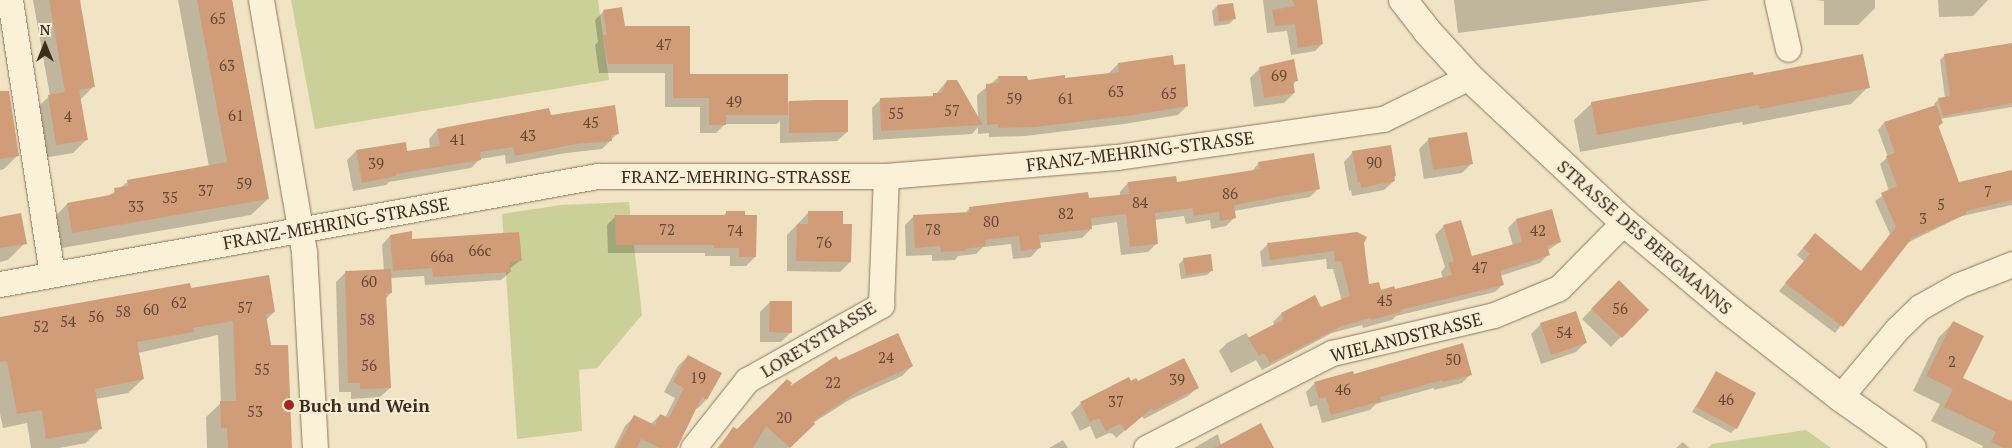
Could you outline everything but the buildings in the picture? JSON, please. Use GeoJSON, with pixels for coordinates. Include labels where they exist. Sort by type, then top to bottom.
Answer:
{"type":"FeatureCollection","features":[{"type":"Feature","properties":{"kind":"main road","name":"STRASSE DES BERGMANNS"},"geometry":{"type":"LineString","coordinates":[[1402,0],[1427,32],[1469,77],[1624,222],[1730,311],[1840,397],[1912,448]]}},
{"type":"Feature","properties":{"kind":"street"},"geometry":{"type":"LineString","coordinates":[[10,0],[52,274]]}},
{"type":"Feature","properties":{"kind":"street"},"geometry":{"type":"LineString","coordinates":[[262,0],[304,252],[315,448]]}},
{"type":"Feature","properties":{"kind":"street"},"geometry":{"type":"LineString","coordinates":[[1777,0],[1788,49]]}},
{"type":"Feature","properties":{"kind":"street","name":"FRANZ-MEHRING-STRASSE"},"geometry":{"type":"LineString","coordinates":[[0,284],[598,176],[886,176],[1116,157],[1383,119],[1469,77]]}},
{"type":"Feature","properties":{"kind":"street","name":"LOREYSTRASSE"},"geometry":{"type":"LineString","coordinates":[[693,448],[747,380],[881,305],[886,176]]}},
{"type":"Feature","properties":{"kind":"street","name":"WIELANDSTRASSE"},"geometry":{"type":"LineString","coordinates":[[1146,448],[1332,353],[1494,315],[1559,288],[1624,222]]}},
{"type":"Feature","properties":{"kind":"street"},"geometry":{"type":"LineString","coordinates":[[1840,397],[1897,329],[1920,306],[1959,285],[2012,264]]}},
{"type":"Feature","properties":{"kind":"green space"},"geometry":{"type":"Polygon","coordinates":[[[291,0],[598,0],[609,80],[315,129],[291,0]]]}},
{"type":"Feature","properties":{"kind":"green space"},"geometry":{"type":"Polygon","coordinates":[[[629,202],[642,315],[597,368],[579,370],[582,431],[517,439],[502,214],[561,205],[629,202]]]}},
{"type":"Feature","properties":{"kind":"green space"},"geometry":{"type":"Polygon","coordinates":[[[1806,430],[1831,448],[1708,448],[1712,444],[1806,430]]]}},
{"type":"Feature","properties":{"kind":"place","name":"Buch und Wein"},"geometry":{"type":"Point","coordinates":[289,405]}}]}
